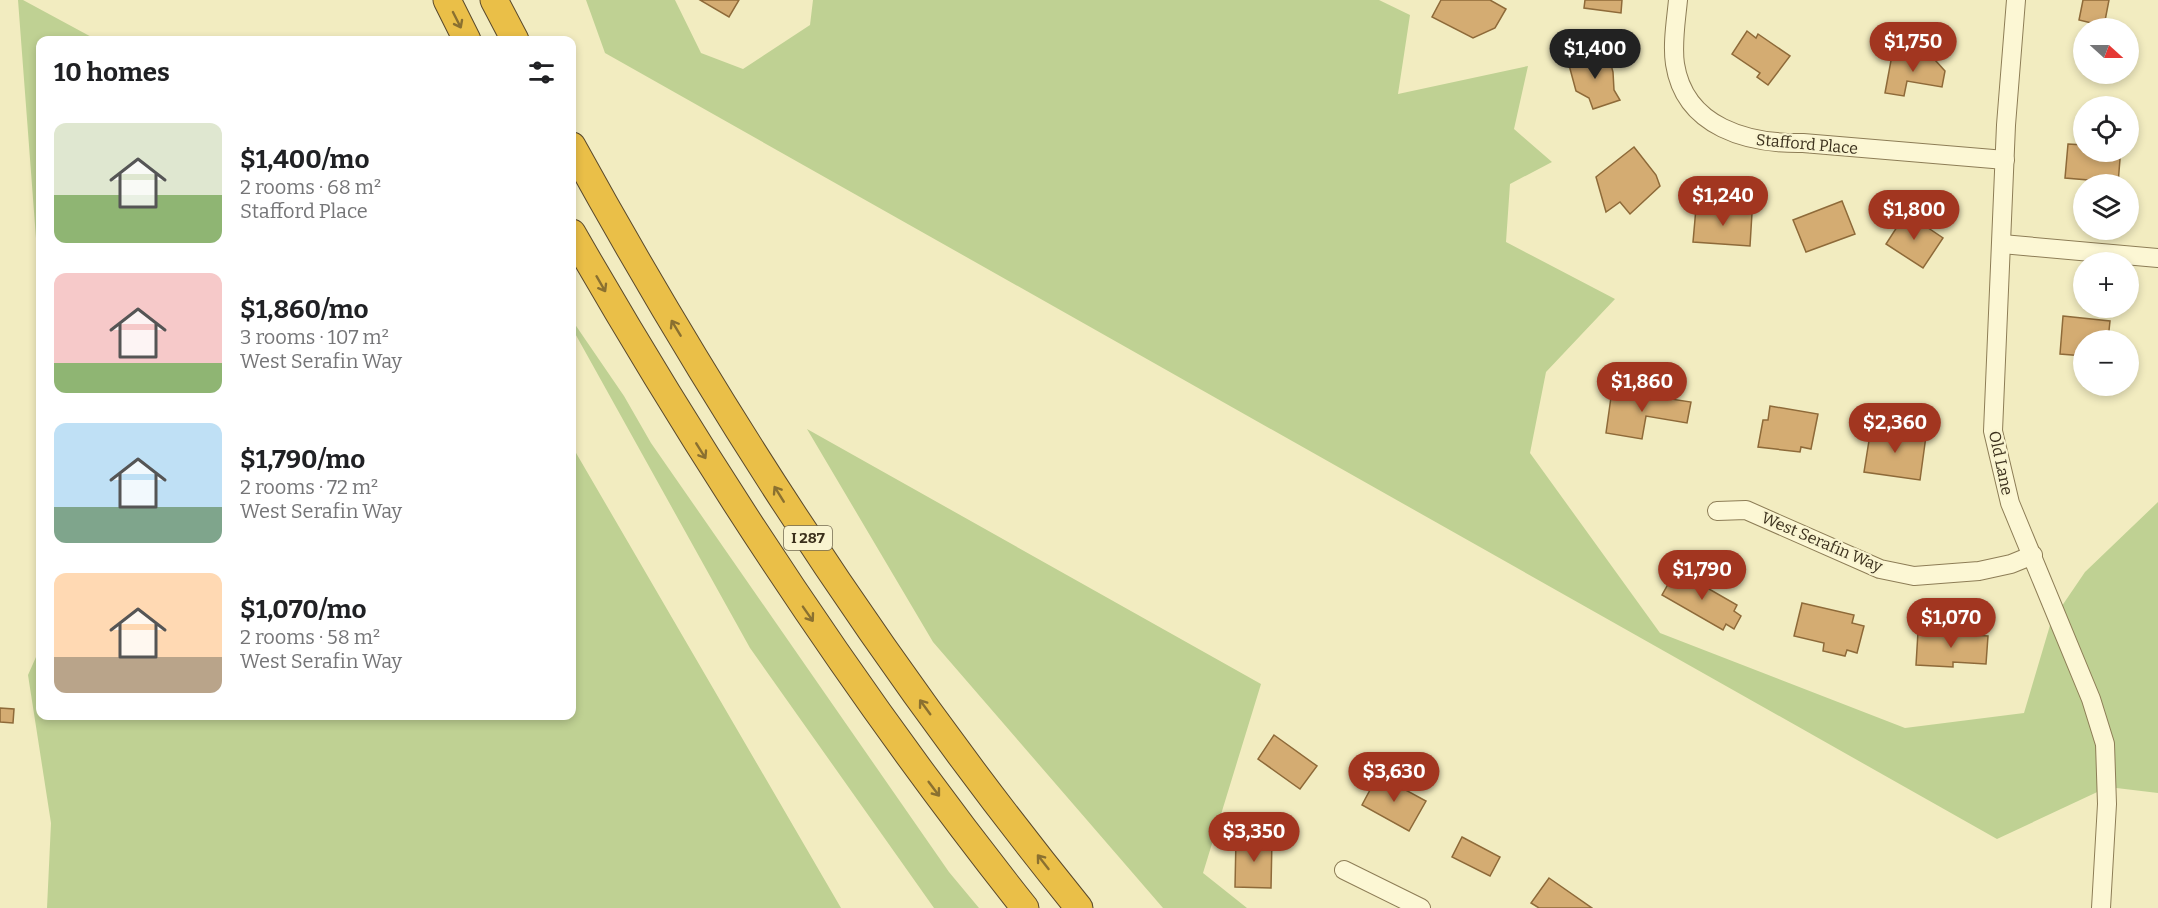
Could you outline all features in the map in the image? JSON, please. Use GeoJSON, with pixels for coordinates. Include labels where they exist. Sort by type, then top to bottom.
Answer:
{"type":"FeatureCollection","features":[{"type":"Feature","properties":{"kind":"highway"},"geometry":{"type":"LineString","coordinates":[[447,0],[465,36]]}},
{"type":"Feature","properties":{"kind":"highway"},"geometry":{"type":"LineString","coordinates":[[494,0],[513,36]]}},
{"type":"Feature","properties":{"kind":"highway","name":"I 287"},"geometry":{"type":"LineString","coordinates":[[576,153],[684,341],[788,508],[945,734],[1079,908]]}},
{"type":"Feature","properties":{"kind":"highway","name":"I 287"},"geometry":{"type":"LineString","coordinates":[[576,240],[654,373],[759,541],[898,741],[1024,908]]}},
{"type":"Feature","properties":{"kind":"street","name":"Stafford Place"},"geometry":{"type":"LineString","coordinates":[[1678,0],[1674,54],[1678,75],[1686,95],[1700,112],[1726,132],[1757,141],[1779,144],[1803,143],[2005,160]]}},
{"type":"Feature","properties":{"kind":"street","name":"Old Lane"},"geometry":{"type":"LineString","coordinates":[[2016,0],[1992,398],[1993,431],[2010,503],[2091,699],[2105,744],[2107,804],[2101,908]]}},
{"type":"Feature","properties":{"kind":"street"},"geometry":{"type":"LineString","coordinates":[[2002,244],[2158,258]]}},
{"type":"Feature","properties":{"kind":"street","name":"West Serafin Way"},"geometry":{"type":"LineString","coordinates":[[1718,511],[1746,510],[1880,569],[1914,576],[1979,571],[2011,564],[2032,555]]}},
{"type":"Feature","properties":{"kind":"street"},"geometry":{"type":"LineString","coordinates":[[1344,870],[1421,908]]}},
{"type":"Feature","properties":{"kind":"green space"},"geometry":{"type":"Polygon","coordinates":[[[18,0],[23,0],[90,36],[36,36],[36,238],[18,0]]]}},
{"type":"Feature","properties":{"kind":"green space"},"geometry":{"type":"Polygon","coordinates":[[[586,0],[675,0],[701,53],[743,69],[810,25],[813,0],[1379,0],[1410,15],[1398,94],[1528,66],[1514,129],[1552,162],[1510,184],[1506,242],[1615,299],[1546,372],[1530,453],[1660,633],[1905,728],[2024,713],[2051,622],[2085,572],[2158,502],[2158,793],[2108,787],[1997,839],[605,53],[586,0]]]}},
{"type":"Feature","properties":{"kind":"green space"},"geometry":{"type":"Polygon","coordinates":[[[576,326],[624,396],[651,443],[949,872],[979,908],[934,908],[750,648],[576,335],[576,326]]]}},
{"type":"Feature","properties":{"kind":"green space"},"geometry":{"type":"Polygon","coordinates":[[[807,429],[1261,684],[1203,873],[1247,908],[1163,908],[933,642],[807,429]]]}},
{"type":"Feature","properties":{"kind":"green space"},"geometry":{"type":"Polygon","coordinates":[[[576,453],[841,908],[47,908],[51,823],[28,675],[36,657],[36,720],[576,720],[576,453]]]}},
{"type":"Feature","properties":{"kind":"building"},"geometry":{"type":"Polygon","coordinates":[[[700,0],[739,0],[729,17],[700,0]]]}},
{"type":"Feature","properties":{"kind":"building"},"geometry":{"type":"Polygon","coordinates":[[[1441,0],[1490,0],[1506,9],[1495,28],[1473,38],[1432,17],[1441,0]]]}},
{"type":"Feature","properties":{"kind":"building"},"geometry":{"type":"Polygon","coordinates":[[[1585,0],[1622,0],[1621,13],[1584,8],[1585,0]]]}},
{"type":"Feature","properties":{"kind":"building"},"geometry":{"type":"Polygon","coordinates":[[[2083,0],[2109,0],[2106,18],[2079,18],[2083,0]]]}},
{"type":"Feature","properties":{"kind":"building"},"geometry":{"type":"Polygon","coordinates":[[[1747,31],[1756,38],[1758,34],[1790,56],[1768,85],[1757,77],[1760,73],[1732,54],[1747,31]]]}},
{"type":"Feature","properties":{"kind":"building"},"geometry":{"type":"Polygon","coordinates":[[[1914,44],[1924,57],[1935,60],[1945,71],[1942,87],[1907,81],[1904,96],[1885,93],[1892,55],[1912,58],[1914,44]]]}},
{"type":"Feature","properties":{"kind":"building"},"geometry":{"type":"Polygon","coordinates":[[[1608,53],[1613,72],[1614,90],[1620,100],[1593,109],[1589,98],[1576,91],[1569,65],[1608,53]]]}},
{"type":"Feature","properties":{"kind":"building"},"geometry":{"type":"Polygon","coordinates":[[[2068,144],[2073,144],[2073,162],[2120,162],[2119,174],[2073,174],[2073,179],[2065,178],[2068,144]]]}},
{"type":"Feature","properties":{"kind":"building"},"geometry":{"type":"Polygon","coordinates":[[[1634,147],[1656,175],[1660,186],[1630,214],[1620,202],[1606,212],[1596,177],[1634,147]]]}},
{"type":"Feature","properties":{"kind":"building"},"geometry":{"type":"Polygon","coordinates":[[[1842,201],[1855,234],[1806,252],[1793,220],[1842,201]]]}},
{"type":"Feature","properties":{"kind":"building"},"geometry":{"type":"Polygon","coordinates":[[[1696,208],[1752,213],[1750,246],[1693,242],[1696,208]]]}},
{"type":"Feature","properties":{"kind":"building"},"geometry":{"type":"Polygon","coordinates":[[[1906,213],[1943,238],[1923,268],[1886,244],[1906,213]]]}},
{"type":"Feature","properties":{"kind":"building"},"geometry":{"type":"Polygon","coordinates":[[[2063,316],[2110,321],[2109,330],[2073,330],[2073,355],[2060,354],[2063,316]]]}},
{"type":"Feature","properties":{"kind":"building"},"geometry":{"type":"Polygon","coordinates":[[[1612,390],[1691,402],[1687,423],[1646,416],[1642,439],[1606,433],[1612,390]]]}},
{"type":"Feature","properties":{"kind":"building"},"geometry":{"type":"Polygon","coordinates":[[[1770,406],[1818,414],[1811,449],[1801,447],[1800,452],[1758,447],[1763,420],[1768,420],[1770,406]]]}},
{"type":"Feature","properties":{"kind":"building"},"geometry":{"type":"Polygon","coordinates":[[[1871,428],[1926,436],[1920,480],[1864,472],[1871,428]]]}},
{"type":"Feature","properties":{"kind":"building"},"geometry":{"type":"Polygon","coordinates":[[[1676,570],[1737,605],[1734,611],[1741,616],[1734,629],[1726,624],[1723,630],[1662,595],[1676,570]]]}},
{"type":"Feature","properties":{"kind":"building"},"geometry":{"type":"Polygon","coordinates":[[[1802,603],[1854,615],[1852,623],[1864,626],[1857,653],[1847,650],[1845,656],[1823,651],[1824,643],[1794,636],[1802,603]]]}},
{"type":"Feature","properties":{"kind":"building"},"geometry":{"type":"Polygon","coordinates":[[[1918,632],[1988,636],[1986,664],[1953,662],[1953,667],[1916,665],[1918,632]]]}},
{"type":"Feature","properties":{"kind":"building"},"geometry":{"type":"Polygon","coordinates":[[[0,708],[14,709],[13,723],[0,722],[0,708]]]}},
{"type":"Feature","properties":{"kind":"building"},"geometry":{"type":"Polygon","coordinates":[[[1274,735],[1317,766],[1300,789],[1258,759],[1274,735]]]}},
{"type":"Feature","properties":{"kind":"building"},"geometry":{"type":"Polygon","coordinates":[[[1378,775],[1426,801],[1409,831],[1362,805],[1378,775]]]}},
{"type":"Feature","properties":{"kind":"building"},"geometry":{"type":"Polygon","coordinates":[[[1462,837],[1500,857],[1490,876],[1452,857],[1462,837]]]}},
{"type":"Feature","properties":{"kind":"building"},"geometry":{"type":"Polygon","coordinates":[[[1236,838],[1272,839],[1271,888],[1235,887],[1236,838]]]}},
{"type":"Feature","properties":{"kind":"building"},"geometry":{"type":"Polygon","coordinates":[[[1549,878],[1592,908],[1539,908],[1531,903],[1549,878]]]}}]}
